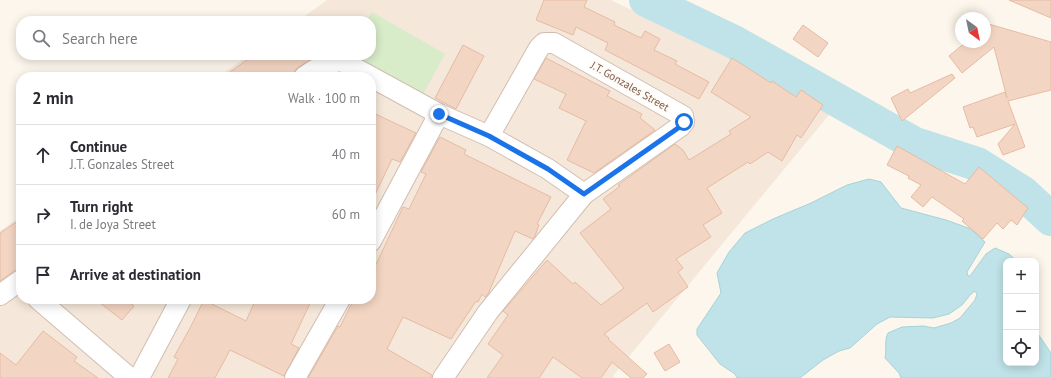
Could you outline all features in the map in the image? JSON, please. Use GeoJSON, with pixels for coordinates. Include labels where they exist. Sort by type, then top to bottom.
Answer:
{"type":"FeatureCollection","features":[{"type":"Feature","properties":{"kind":"street","name":"J.T. Gonzales Street"},"geometry":{"type":"LineString","coordinates":[[443,378],[488,312],[584,194],[681,126],[684,122],[683,116],[554,43],[544,43],[539,48],[489,136]]}},
{"type":"Feature","properties":{"kind":"street"},"geometry":{"type":"LineString","coordinates":[[311,72],[319,66],[331,62],[342,61],[362,72]]}},
{"type":"Feature","properties":{"kind":"street"},"geometry":{"type":"LineString","coordinates":[[376,80],[439,114],[489,136],[548,169],[584,194]]}},
{"type":"Feature","properties":{"kind":"street"},"geometry":{"type":"LineString","coordinates":[[376,232],[439,114]]}},
{"type":"Feature","properties":{"kind":"street"},"geometry":{"type":"LineString","coordinates":[[0,296],[16,285]]}},
{"type":"Feature","properties":{"kind":"street"},"geometry":{"type":"LineString","coordinates":[[44,304],[130,378]]}},
{"type":"Feature","properties":{"kind":"street"},"geometry":{"type":"LineString","coordinates":[[140,378],[178,304]]}},
{"type":"Feature","properties":{"kind":"street"},"geometry":{"type":"LineString","coordinates":[[295,378],[337,304]]}},
{"type":"Feature","properties":{"kind":"shaded area"},"geometry":{"type":"Polygon","coordinates":[[[327,0],[611,0],[834,109],[613,376],[615,378],[0,378],[0,231],[16,220],[16,304],[376,304],[376,72],[225,72],[242,60],[376,60],[376,16],[305,16],[327,0]]]}},
{"type":"Feature","properties":{"kind":"green space"},"geometry":{"type":"Polygon","coordinates":[[[372,12],[445,54],[422,96],[356,60],[376,60],[376,16],[370,16],[372,12]]]}},
{"type":"Feature","properties":{"kind":"water"},"geometry":{"type":"Polygon","coordinates":[[[869,179],[881,182],[901,208],[946,220],[971,229],[985,242],[967,272],[968,276],[970,276],[986,254],[995,248],[1009,254],[1014,258],[1003,258],[1003,366],[1039,366],[1039,335],[1051,353],[1051,378],[901,378],[899,373],[885,358],[886,339],[888,333],[902,327],[923,326],[934,328],[951,323],[960,318],[975,300],[977,294],[975,291],[962,305],[949,314],[933,318],[890,317],[877,324],[850,348],[839,351],[823,360],[800,378],[737,378],[735,374],[720,364],[697,335],[697,329],[721,293],[717,273],[729,252],[745,233],[847,185],[869,179]]]}},
{"type":"Feature","properties":{"kind":"building"},"geometry":{"type":"Polygon","coordinates":[[[544,0],[587,0],[584,7],[615,22],[614,25],[641,38],[645,31],[660,39],[654,50],[677,61],[675,64],[709,82],[699,99],[605,50],[608,43],[576,27],[573,35],[536,20],[544,0]]]}},
{"type":"Feature","properties":{"kind":"building"},"geometry":{"type":"Polygon","coordinates":[[[1009,0],[1051,0],[1051,18],[1009,0]]]}},
{"type":"Feature","properties":{"kind":"building"},"geometry":{"type":"Polygon","coordinates":[[[803,25],[828,43],[818,57],[793,39],[803,25]]]}},
{"type":"Feature","properties":{"kind":"building"},"geometry":{"type":"Polygon","coordinates":[[[991,25],[1051,42],[1051,90],[1008,101],[1025,147],[1003,155],[998,144],[1015,124],[977,137],[973,127],[970,128],[963,107],[1005,92],[1007,98],[994,47],[962,73],[949,56],[959,48],[991,48],[991,25]]]}},
{"type":"Feature","properties":{"kind":"building"},"geometry":{"type":"Polygon","coordinates":[[[463,45],[484,56],[456,109],[435,98],[463,45]]]}},
{"type":"Feature","properties":{"kind":"building"},"geometry":{"type":"Polygon","coordinates":[[[546,58],[610,91],[607,96],[642,114],[640,118],[655,130],[594,173],[567,160],[586,121],[559,108],[566,94],[534,79],[546,58]]]}},
{"type":"Feature","properties":{"kind":"building"},"geometry":{"type":"Polygon","coordinates":[[[732,58],[796,97],[801,90],[823,105],[801,138],[797,135],[782,161],[768,152],[750,164],[748,162],[707,188],[722,213],[703,225],[711,237],[676,259],[683,268],[678,272],[688,287],[653,312],[647,303],[604,334],[647,374],[643,378],[631,378],[612,362],[601,378],[582,378],[553,357],[539,378],[487,378],[503,355],[488,344],[508,315],[503,311],[547,260],[573,284],[575,282],[601,305],[624,288],[580,233],[611,209],[603,199],[620,186],[618,185],[675,144],[683,150],[689,160],[731,134],[729,131],[751,117],[711,92],[732,58]]]}},
{"type":"Feature","properties":{"kind":"building"},"geometry":{"type":"Polygon","coordinates":[[[247,60],[310,60],[297,68],[294,72],[230,72],[247,60]]]}},
{"type":"Feature","properties":{"kind":"building"},"geometry":{"type":"Polygon","coordinates":[[[952,74],[955,78],[902,121],[891,98],[908,89],[910,93],[952,74]]]}},
{"type":"Feature","properties":{"kind":"building"},"geometry":{"type":"Polygon","coordinates":[[[376,114],[416,133],[400,162],[392,159],[376,193],[376,114]]]}},
{"type":"Feature","properties":{"kind":"building"},"geometry":{"type":"Polygon","coordinates":[[[440,137],[466,150],[464,154],[551,197],[537,224],[539,225],[533,239],[515,231],[488,294],[485,297],[482,294],[478,302],[476,301],[451,339],[403,317],[387,349],[432,375],[432,378],[308,378],[338,326],[340,327],[352,304],[376,304],[376,264],[403,207],[409,209],[426,174],[421,172],[440,137]]]}},
{"type":"Feature","properties":{"kind":"building"},"geometry":{"type":"Polygon","coordinates":[[[897,146],[965,184],[979,167],[1028,208],[1017,225],[1011,220],[1003,229],[997,223],[983,239],[962,221],[964,219],[932,197],[923,207],[911,197],[921,185],[908,178],[909,176],[887,165],[897,146]]]}},
{"type":"Feature","properties":{"kind":"building"},"geometry":{"type":"Polygon","coordinates":[[[16,222],[16,270],[0,281],[0,233],[16,222]]]}},
{"type":"Feature","properties":{"kind":"building"},"geometry":{"type":"Polygon","coordinates":[[[101,304],[132,304],[134,306],[122,320],[101,304]]]}},
{"type":"Feature","properties":{"kind":"building"},"geometry":{"type":"Polygon","coordinates":[[[202,304],[212,304],[246,321],[254,304],[310,304],[291,344],[299,348],[284,376],[230,350],[215,378],[168,378],[178,359],[174,357],[202,304]]]}},
{"type":"Feature","properties":{"kind":"building"},"geometry":{"type":"Polygon","coordinates":[[[43,331],[77,357],[74,361],[98,378],[0,378],[0,353],[16,365],[43,331]]]}},
{"type":"Feature","properties":{"kind":"building"},"geometry":{"type":"Polygon","coordinates":[[[669,344],[680,362],[665,371],[654,353],[669,344]]]}},
{"type":"Feature","properties":{"kind":"waterway"},"geometry":{"type":"LineString","coordinates":[[646,0],[734,42],[915,144],[977,164],[1023,193],[1051,219]]}},
{"type":"Feature","properties":{"kind":"route"},"geometry":{"type":"LineString","coordinates":[[439,114],[489,136],[548,169],[584,194],[681,126],[684,122]]}}]}
